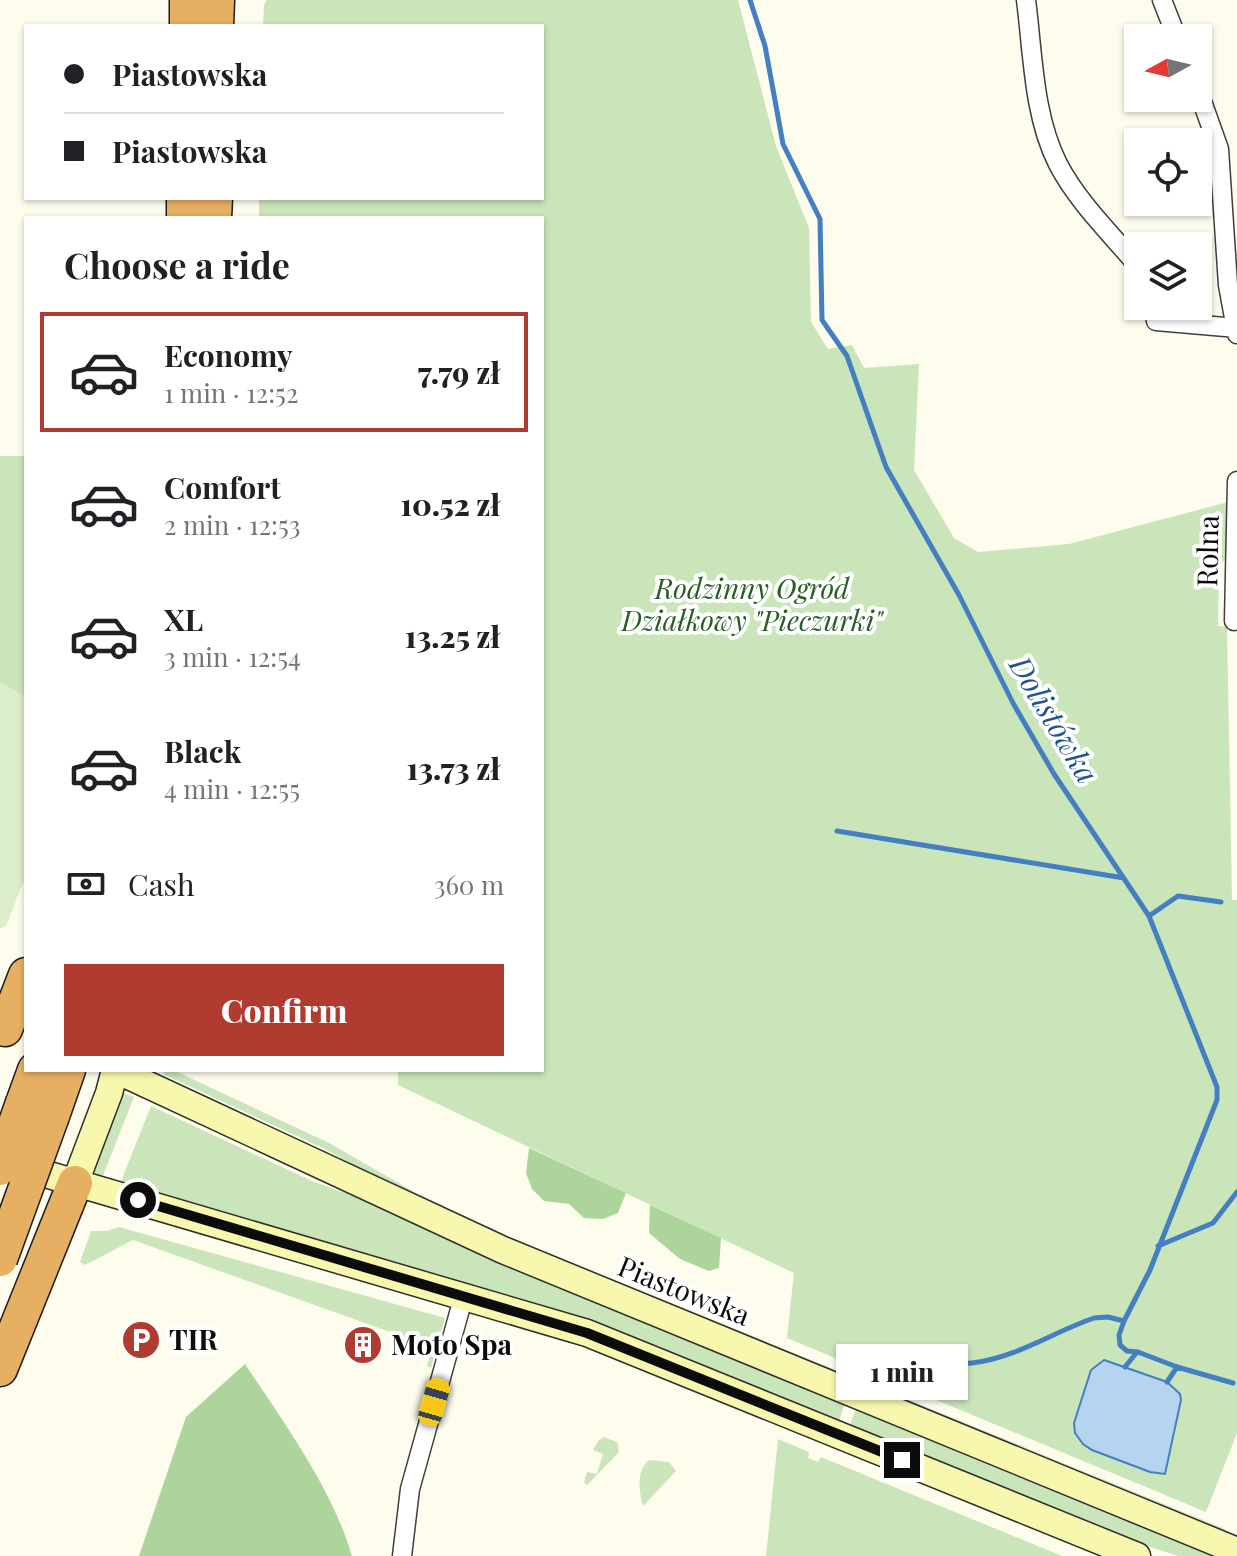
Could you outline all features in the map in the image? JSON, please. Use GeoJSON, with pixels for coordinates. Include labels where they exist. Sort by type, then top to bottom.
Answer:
{"type":"FeatureCollection","features":[{"type":"Feature","properties":{"kind":"highway"},"geometry":{"type":"LineString","coordinates":[[187,0],[187,24]]}},
{"type":"Feature","properties":{"kind":"highway"},"geometry":{"type":"LineString","coordinates":[[216,24],[217,0]]}},
{"type":"Feature","properties":{"kind":"highway"},"geometry":{"type":"LineString","coordinates":[[8,1034],[24,982]]}},
{"type":"Feature","properties":{"kind":"highway"},"geometry":{"type":"LineString","coordinates":[[0,1259],[37,1109],[35,1072]]}},
{"type":"Feature","properties":{"kind":"highway"},"geometry":{"type":"LineString","coordinates":[[0,1168],[37,1109],[66,1072]]}},
{"type":"Feature","properties":{"kind":"highway"},"geometry":{"type":"LineString","coordinates":[[0,1369],[75,1183]]}},
{"type":"Feature","properties":{"kind":"main road"},"geometry":{"type":"LineString","coordinates":[[75,1183],[114,1072]]}},
{"type":"Feature","properties":{"kind":"main road","name":"Piastowska"},"geometry":{"type":"LineString","coordinates":[[119,1072],[503,1250],[1237,1551]]}},
{"type":"Feature","properties":{"kind":"main road"},"geometry":{"type":"LineString","coordinates":[[0,1160],[587,1333],[1137,1556]]}},
{"type":"Feature","properties":{"kind":"street"},"geometry":{"type":"LineString","coordinates":[[1026,0],[1041,115],[1052,152],[1068,181],[1124,249]]}},
{"type":"Feature","properties":{"kind":"street"},"geometry":{"type":"LineString","coordinates":[[1162,0],[1171,24]]}},
{"type":"Feature","properties":{"kind":"street"},"geometry":{"type":"LineString","coordinates":[[1156,320],[1236,330],[1229,303],[1219,149],[1207,112]]}},
{"type":"Feature","properties":{"kind":"street","name":"Rolna"},"geometry":{"type":"LineString","coordinates":[[1234,621],[1237,481]]}},
{"type":"Feature","properties":{"kind":"street"},"geometry":{"type":"LineString","coordinates":[[402,1556],[410,1489],[464,1295]]}},
{"type":"Feature","properties":{"kind":"green space","name":"Rodzinny Ogród Działkowy \"Pieczurki\""},"geometry":{"type":"Polygon","coordinates":[[[267,0],[738,0],[776,146],[809,228],[811,322],[828,349],[852,345],[864,368],[919,364],[914,470],[954,538],[978,552],[1069,544],[1228,502],[1227,556],[1219,568],[1218,626],[1227,627],[1232,900],[1237,900],[1237,1433],[1206,1512],[787,1338],[794,1273],[398,1085],[398,1072],[544,1072],[544,216],[259,216],[259,200],[544,200],[544,24],[263,24],[267,0]]]}},
{"type":"Feature","properties":{"kind":"green space"},"geometry":{"type":"Polygon","coordinates":[[[0,456],[24,456],[24,697],[0,682],[0,456]]]}},
{"type":"Feature","properties":{"kind":"green space"},"geometry":{"type":"Polygon","coordinates":[[[0,682],[24,697],[24,880],[6,926],[0,929],[0,682]]]}},
{"type":"Feature","properties":{"kind":"green space"},"geometry":{"type":"Polygon","coordinates":[[[177,1072],[329,1143],[418,1194],[503,1234],[495,1237],[416,1201],[325,1149],[163,1074],[177,1072]]]}},
{"type":"Feature","properties":{"kind":"green space"},"geometry":{"type":"Polygon","coordinates":[[[121,1092],[134,1097],[102,1178],[90,1174],[121,1092]]]}},
{"type":"Feature","properties":{"kind":"green space"},"geometry":{"type":"Polygon","coordinates":[[[151,1106],[312,1181],[411,1217],[846,1400],[839,1421],[850,1425],[857,1405],[1226,1556],[1178,1556],[1098,1530],[666,1353],[120,1184],[151,1106]]]}},
{"type":"Feature","properties":{"kind":"green space"},"geometry":{"type":"Polygon","coordinates":[[[529,1148],[626,1193],[618,1213],[603,1219],[584,1218],[569,1204],[544,1201],[532,1189],[526,1173],[529,1148]]]}},
{"type":"Feature","properties":{"kind":"green space"},"geometry":{"type":"Polygon","coordinates":[[[650,1205],[721,1238],[719,1268],[709,1271],[680,1259],[649,1233],[650,1205]]]}},
{"type":"Feature","properties":{"kind":"green space"},"geometry":{"type":"Polygon","coordinates":[[[119,1227],[445,1318],[431,1368],[427,1366],[432,1347],[133,1240],[85,1265],[80,1262],[91,1231],[119,1227]]]}},
{"type":"Feature","properties":{"kind":"green space"},"geometry":{"type":"Polygon","coordinates":[[[512,1238],[1226,1532],[1209,1530],[513,1245],[512,1238]]]}},
{"type":"Feature","properties":{"kind":"green space"},"geometry":{"type":"Polygon","coordinates":[[[245,1364],[320,1481],[352,1556],[139,1556],[186,1417],[245,1364]]]}},
{"type":"Feature","properties":{"kind":"green space"},"geometry":{"type":"Polygon","coordinates":[[[604,1437],[617,1442],[619,1452],[587,1485],[584,1482],[587,1472],[597,1474],[603,1454],[593,1450],[604,1437]]]}},
{"type":"Feature","properties":{"kind":"green space"},"geometry":{"type":"Polygon","coordinates":[[[778,1439],[809,1452],[808,1458],[818,1462],[821,1457],[1062,1556],[766,1556],[778,1439]]]}},
{"type":"Feature","properties":{"kind":"green space"},"geometry":{"type":"Polygon","coordinates":[[[649,1460],[669,1462],[676,1471],[643,1506],[640,1476],[649,1460]]]}},
{"type":"Feature","properties":{"kind":"water"},"geometry":{"type":"Polygon","coordinates":[[[1104,1360],[1167,1382],[1180,1394],[1165,1474],[1150,1472],[1092,1450],[1075,1433],[1074,1423],[1091,1370],[1104,1360]]]}},
{"type":"Feature","properties":{"kind":"waterway","name":"Dolistówka"},"geometry":{"type":"LineString","coordinates":[[750,0],[765,46],[783,144],[820,219],[822,320],[847,356],[886,467],[959,595],[1013,703],[1054,774],[1149,916],[1217,1087],[1217,1100],[1150,1270],[1124,1321],[1119,1335],[1120,1345],[1127,1351],[1233,1383]]}},
{"type":"Feature","properties":{"kind":"waterway"},"geometry":{"type":"LineString","coordinates":[[837,831],[1124,878]]}},
{"type":"Feature","properties":{"kind":"waterway"},"geometry":{"type":"LineString","coordinates":[[1149,916],[1178,896],[1221,902]]}},
{"type":"Feature","properties":{"kind":"waterway"},"geometry":{"type":"LineString","coordinates":[[1158,1246],[1213,1223],[1237,1192]]}},
{"type":"Feature","properties":{"kind":"waterway"},"geometry":{"type":"LineString","coordinates":[[886,1359],[972,1363],[1004,1356],[1094,1318],[1124,1321]]}},
{"type":"Feature","properties":{"kind":"waterway"},"geometry":{"type":"LineString","coordinates":[[1125,1367],[1137,1352]]}},
{"type":"Feature","properties":{"kind":"waterway"},"geometry":{"type":"LineString","coordinates":[[1167,1382],[1177,1367]]}},
{"type":"Feature","properties":{"kind":"place","name":"TIR"},"geometry":{"type":"Point","coordinates":[141,1340]}},
{"type":"Feature","properties":{"kind":"place","name":"Moto Spa"},"geometry":{"type":"Point","coordinates":[363,1345]}},
{"type":"Feature","properties":{"kind":"route"},"geometry":{"type":"LineString","coordinates":[[138,1200],[587,1333],[902,1460]]}}]}
